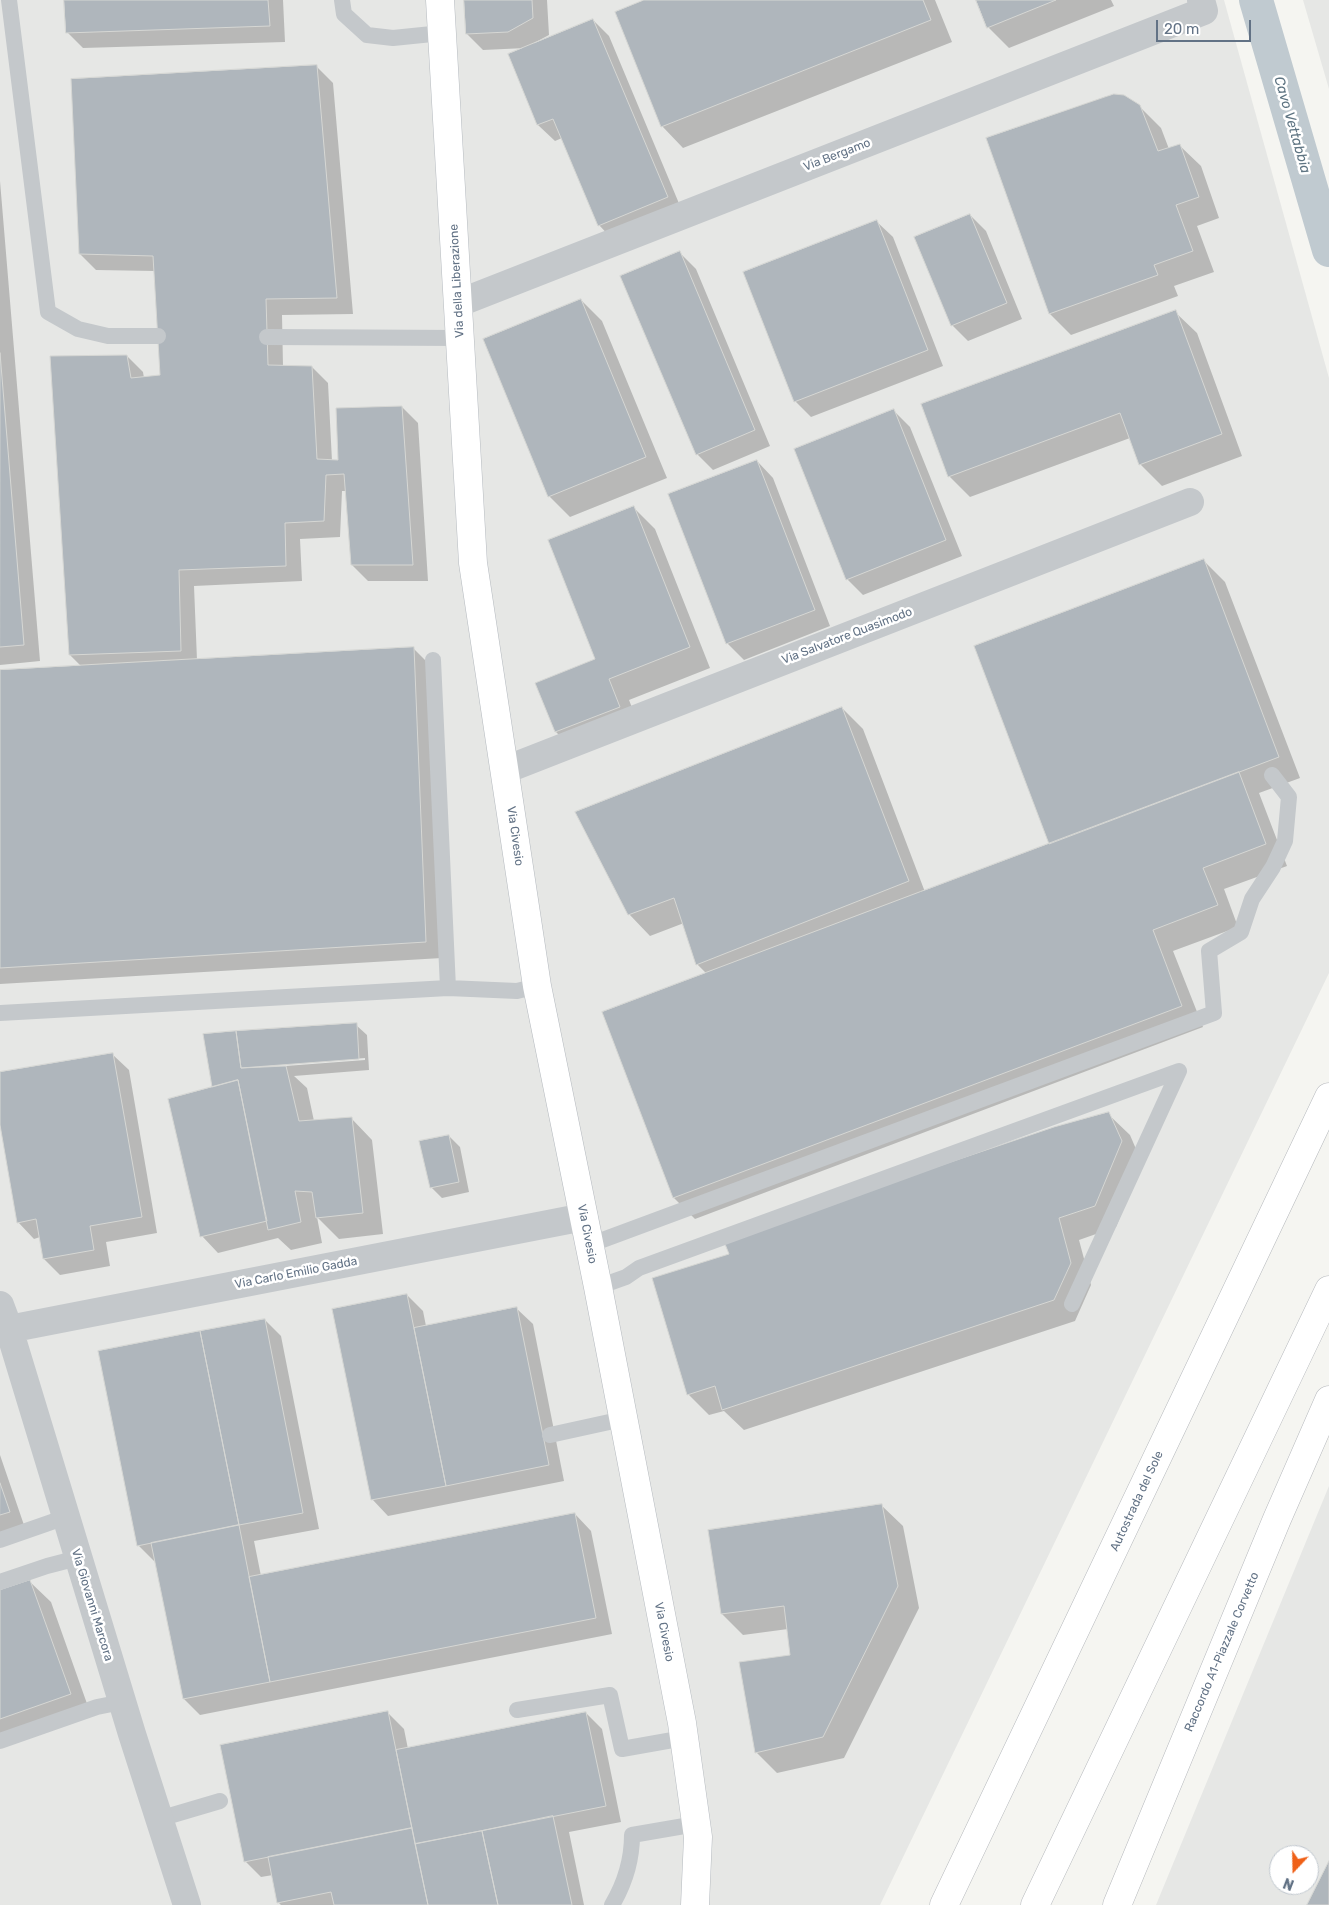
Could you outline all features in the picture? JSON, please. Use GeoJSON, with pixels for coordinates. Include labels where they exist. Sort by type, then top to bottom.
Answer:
{"type":"FeatureCollection","features":[{"type":"Feature","properties":{"kind":"main road","name":"Via della Liberazione"},"geometry":{"type":"LineString","coordinates":[[440,0],[473,563]]}},
{"type":"Feature","properties":{"kind":"main road","name":"Via Civesio"},"geometry":{"type":"LineString","coordinates":[[473,563],[537,986],[598,1287],[684,1738],[696,1824],[697,1888],[695,1905]]}},
{"type":"Feature","properties":{"kind":"main road","name":"Autostrada del Sole"},"geometry":{"type":"LineString","coordinates":[[944,1905],[1329,1097]]}},
{"type":"Feature","properties":{"kind":"main road"},"geometry":{"type":"LineString","coordinates":[[1035,1905],[1329,1290]]}},
{"type":"Feature","properties":{"kind":"main road","name":"Raccordo A1-Piazzale Corvetto"},"geometry":{"type":"LineString","coordinates":[[1117,1905],[1273,1528],[1329,1400]]}},
{"type":"Feature","properties":{"kind":"street","name":"Via Bergamo"},"geometry":{"type":"LineString","coordinates":[[459,303],[1204,11],[1201,0]]}},
{"type":"Feature","properties":{"kind":"street","name":"Via Salvatore Quasimodo"},"geometry":{"type":"LineString","coordinates":[[505,770],[1190,502]]}},
{"type":"Feature","properties":{"kind":"street","name":"Via Carlo Emilio Gadda"},"geometry":{"type":"LineString","coordinates":[[4,1317],[584,1217]]}},
{"type":"Feature","properties":{"kind":"street","name":"Via Giovanni Marcora"},"geometry":{"type":"LineString","coordinates":[[4,1317],[122,1702],[187,1905]]}},
{"type":"Feature","properties":{"kind":"lane"},"geometry":{"type":"LineString","coordinates":[[9,0],[48,312],[78,329],[108,336],[158,336]]}},
{"type":"Feature","properties":{"kind":"lane"},"geometry":{"type":"LineString","coordinates":[[342,0],[344,14],[367,35],[393,38],[442,33]]}},
{"type":"Feature","properties":{"kind":"lane"},"geometry":{"type":"LineString","coordinates":[[267,337],[460,338]]}},
{"type":"Feature","properties":{"kind":"lane"},"geometry":{"type":"LineString","coordinates":[[433,660],[448,988]]}},
{"type":"Feature","properties":{"kind":"lane"},"geometry":{"type":"LineString","coordinates":[[589,1245],[1214,1014],[1209,951],[1242,932],[1252,899],[1273,867],[1285,841],[1289,797],[1272,775]]}},
{"type":"Feature","properties":{"kind":"lane"},"geometry":{"type":"LineString","coordinates":[[0,1013],[448,988],[517,990],[537,986]]}},
{"type":"Feature","properties":{"kind":"lane"},"geometry":{"type":"LineString","coordinates":[[598,1287],[626,1277],[639,1268],[1179,1071],[1072,1304]]}},
{"type":"Feature","properties":{"kind":"lane"},"geometry":{"type":"LineString","coordinates":[[550,1435],[623,1418]]}},
{"type":"Feature","properties":{"kind":"lane"},"geometry":{"type":"LineString","coordinates":[[0,1540],[66,1516]]}},
{"type":"Feature","properties":{"kind":"lane"},"geometry":{"type":"LineString","coordinates":[[0,1582],[78,1558]]}},
{"type":"Feature","properties":{"kind":"lane"},"geometry":{"type":"LineString","coordinates":[[517,1710],[610,1696],[622,1749],[684,1738]]}},
{"type":"Feature","properties":{"kind":"lane"},"geometry":{"type":"LineString","coordinates":[[0,1741],[98,1707],[122,1702]]}},
{"type":"Feature","properties":{"kind":"lane"},"geometry":{"type":"LineString","coordinates":[[159,1819],[220,1801]]}},
{"type":"Feature","properties":{"kind":"lane"},"geometry":{"type":"LineString","coordinates":[[612,1905],[628,1873],[632,1850],[632,1835],[696,1824]]}},
{"type":"Feature","properties":{"kind":"shaded area"},"geometry":{"type":"Polygon","coordinates":[[[0,0],[1224,0],[1329,378],[1329,973],[880,1905],[0,1905],[0,0]]]}},
{"type":"Feature","properties":{"kind":"shaded area"},"geometry":{"type":"Polygon","coordinates":[[[1303,0],[1329,0],[1329,89],[1303,0]]]}},
{"type":"Feature","properties":{"kind":"shaded area"},"geometry":{"type":"Polygon","coordinates":[[[1329,1486],[1329,1905],[1156,1905],[1329,1486]]]}},
{"type":"Feature","properties":{"kind":"building"},"geometry":{"type":"Polygon","coordinates":[[[64,0],[268,0],[270,26],[66,33],[64,0]]]}},
{"type":"Feature","properties":{"kind":"building"},"geometry":{"type":"Polygon","coordinates":[[[464,0],[532,0],[533,18],[508,32],[466,34],[464,0]]]}},
{"type":"Feature","properties":{"kind":"building"},"geometry":{"type":"Polygon","coordinates":[[[644,0],[923,0],[931,20],[661,127],[615,12],[644,0]]]}},
{"type":"Feature","properties":{"kind":"building"},"geometry":{"type":"Polygon","coordinates":[[[976,0],[1056,0],[987,28],[976,0]]]}},
{"type":"Feature","properties":{"kind":"building"},"geometry":{"type":"Polygon","coordinates":[[[593,19],[668,197],[598,226],[553,119],[537,125],[508,54],[593,19]]]}},
{"type":"Feature","properties":{"kind":"building"},"geometry":{"type":"Polygon","coordinates":[[[317,65],[337,298],[266,299],[268,365],[312,366],[317,459],[338,460],[336,408],[402,406],[413,565],[351,565],[344,474],[326,475],[324,521],[285,523],[286,566],[179,570],[181,651],[69,655],[50,356],[127,355],[131,378],[160,375],[153,256],[79,254],[71,79],[317,65]]]}},
{"type":"Feature","properties":{"kind":"building"},"geometry":{"type":"Polygon","coordinates":[[[1114,94],[1124,95],[1140,105],[1158,151],[1180,144],[1199,197],[1176,205],[1193,251],[1154,265],[1158,275],[1049,314],[986,138],[1114,94]]]}},
{"type":"Feature","properties":{"kind":"building"},"geometry":{"type":"Polygon","coordinates":[[[970,214],[1007,303],[951,326],[914,237],[970,214]]]}},
{"type":"Feature","properties":{"kind":"building"},"geometry":{"type":"Polygon","coordinates":[[[877,220],[928,350],[794,402],[743,272],[877,220]]]}},
{"type":"Feature","properties":{"kind":"building"},"geometry":{"type":"Polygon","coordinates":[[[680,251],[755,430],[696,455],[620,276],[680,251]]]}},
{"type":"Feature","properties":{"kind":"building"},"geometry":{"type":"Polygon","coordinates":[[[581,299],[646,457],[548,497],[483,339],[581,299]]]}},
{"type":"Feature","properties":{"kind":"building"},"geometry":{"type":"Polygon","coordinates":[[[1176,310],[1222,434],[1139,465],[1120,413],[948,477],[921,404],[1176,310]]]}},
{"type":"Feature","properties":{"kind":"building"},"geometry":{"type":"Polygon","coordinates":[[[0,353],[24,645],[0,647],[0,353]]]}},
{"type":"Feature","properties":{"kind":"building"},"geometry":{"type":"Polygon","coordinates":[[[894,409],[946,540],[846,580],[794,449],[894,409]]]}},
{"type":"Feature","properties":{"kind":"building"},"geometry":{"type":"Polygon","coordinates":[[[757,460],[815,610],[726,644],[668,494],[757,460]]]}},
{"type":"Feature","properties":{"kind":"building"},"geometry":{"type":"Polygon","coordinates":[[[634,506],[690,647],[609,679],[620,707],[555,732],[535,683],[595,659],[548,540],[634,506]]]}},
{"type":"Feature","properties":{"kind":"building"},"geometry":{"type":"Polygon","coordinates":[[[1204,559],[1279,757],[1049,844],[974,646],[1204,559]]]}},
{"type":"Feature","properties":{"kind":"building"},"geometry":{"type":"Polygon","coordinates":[[[414,647],[426,942],[0,968],[0,670],[414,647]]]}},
{"type":"Feature","properties":{"kind":"building"},"geometry":{"type":"Polygon","coordinates":[[[842,707],[909,881],[696,965],[674,898],[628,915],[575,812],[842,707]]]}},
{"type":"Feature","properties":{"kind":"building"},"geometry":{"type":"Polygon","coordinates":[[[1239,772],[1266,844],[1203,868],[1218,905],[1153,930],[1182,1006],[673,1198],[602,1012],[1239,772]]]}},
{"type":"Feature","properties":{"kind":"building"},"geometry":{"type":"Polygon","coordinates":[[[357,1023],[359,1059],[241,1068],[236,1031],[357,1023]]]}},
{"type":"Feature","properties":{"kind":"building"},"geometry":{"type":"Polygon","coordinates":[[[236,1031],[241,1068],[286,1066],[299,1121],[352,1117],[363,1213],[316,1218],[312,1192],[295,1191],[301,1222],[268,1230],[238,1080],[212,1087],[203,1034],[236,1031]]]}},
{"type":"Feature","properties":{"kind":"building"},"geometry":{"type":"Polygon","coordinates":[[[113,1053],[142,1217],[90,1226],[94,1250],[43,1259],[36,1219],[17,1223],[0,1125],[0,1072],[113,1053]]]}},
{"type":"Feature","properties":{"kind":"building"},"geometry":{"type":"Polygon","coordinates":[[[238,1080],[267,1221],[200,1237],[168,1099],[238,1080]]]}},
{"type":"Feature","properties":{"kind":"building"},"geometry":{"type":"Polygon","coordinates":[[[1109,1112],[1122,1141],[1095,1206],[1059,1218],[1071,1263],[1054,1300],[722,1410],[715,1386],[687,1395],[652,1278],[729,1254],[723,1239],[1054,1127],[1109,1112]]]}},
{"type":"Feature","properties":{"kind":"building"},"geometry":{"type":"Polygon","coordinates":[[[449,1135],[459,1182],[430,1188],[419,1141],[449,1135]]]}},
{"type":"Feature","properties":{"kind":"building"},"geometry":{"type":"Polygon","coordinates":[[[407,1294],[446,1486],[371,1500],[332,1309],[407,1294]]]}},
{"type":"Feature","properties":{"kind":"building"},"geometry":{"type":"Polygon","coordinates":[[[517,1307],[549,1465],[446,1486],[414,1328],[517,1307]]]}},
{"type":"Feature","properties":{"kind":"building"},"geometry":{"type":"Polygon","coordinates":[[[265,1319],[303,1513],[239,1525],[200,1331],[265,1319]]]}},
{"type":"Feature","properties":{"kind":"building"},"geometry":{"type":"Polygon","coordinates":[[[200,1331],[239,1525],[137,1546],[98,1351],[200,1331]]]}},
{"type":"Feature","properties":{"kind":"building"},"geometry":{"type":"Polygon","coordinates":[[[0,1483],[10,1512],[0,1515],[0,1483]]]}},
{"type":"Feature","properties":{"kind":"building"},"geometry":{"type":"Polygon","coordinates":[[[882,1504],[898,1586],[823,1737],[755,1753],[739,1662],[790,1655],[784,1606],[721,1614],[708,1530],[882,1504]]]}},
{"type":"Feature","properties":{"kind":"building"},"geometry":{"type":"Polygon","coordinates":[[[575,1513],[596,1618],[270,1682],[249,1577],[575,1513]]]}},
{"type":"Feature","properties":{"kind":"building"},"geometry":{"type":"Polygon","coordinates":[[[239,1525],[270,1682],[183,1699],[151,1543],[239,1525]]]}},
{"type":"Feature","properties":{"kind":"building"},"geometry":{"type":"Polygon","coordinates":[[[30,1580],[71,1694],[0,1719],[0,1590],[30,1580]]]}},
{"type":"Feature","properties":{"kind":"building"},"geometry":{"type":"Polygon","coordinates":[[[388,1711],[412,1828],[244,1862],[220,1745],[388,1711]]]}},
{"type":"Feature","properties":{"kind":"building"},"geometry":{"type":"Polygon","coordinates":[[[586,1712],[606,1806],[415,1844],[396,1750],[586,1712]]]}},
{"type":"Feature","properties":{"kind":"building"},"geometry":{"type":"Polygon","coordinates":[[[553,1816],[572,1905],[498,1905],[482,1831],[553,1816]]]}},
{"type":"Feature","properties":{"kind":"building"},"geometry":{"type":"Polygon","coordinates":[[[412,1828],[428,1905],[334,1905],[331,1892],[277,1903],[268,1857],[412,1828]]]}},
{"type":"Feature","properties":{"kind":"building"},"geometry":{"type":"Polygon","coordinates":[[[482,1831],[498,1905],[428,1905],[415,1844],[482,1831]]]}},
{"type":"Feature","properties":{"kind":"building"},"geometry":{"type":"Polygon","coordinates":[[[1329,1861],[1329,1905],[1307,1905],[1312,1895],[1319,1895],[1319,1881],[1329,1861]]]}},
{"type":"Feature","properties":{"kind":"waterway","name":"Cavo Vettabbia"},"geometry":{"type":"LineString","coordinates":[[1256,0],[1329,250]]}}]}
